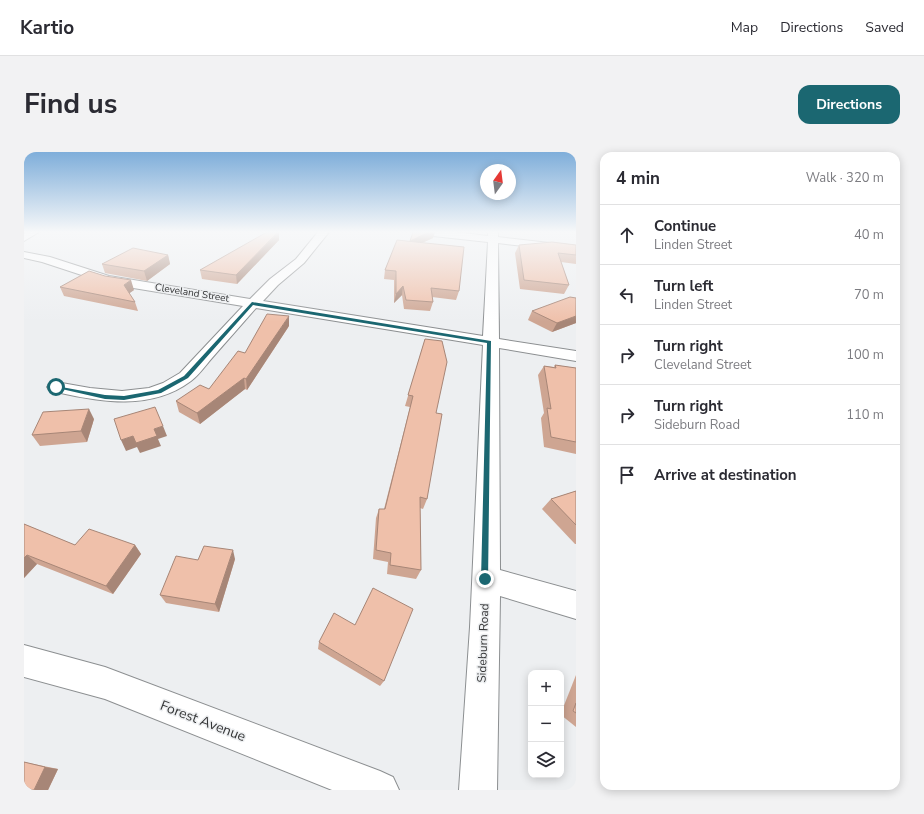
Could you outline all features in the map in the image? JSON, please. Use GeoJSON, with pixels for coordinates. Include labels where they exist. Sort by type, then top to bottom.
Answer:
{"type":"FeatureCollection","features":[{"type":"Feature","properties":{"kind":"street","name":"Cleveland Street"},"geometry":{"type":"LineString","coordinates":[[56,262],[87,274],[108,280],[576,356]]}},
{"type":"Feature","properties":{"kind":"street"},"geometry":{"type":"LineString","coordinates":[[56,387],[105,397],[124,398],[159,392],[186,377],[252,304],[274,282],[298,262]]}},
{"type":"Feature","properties":{"kind":"street","name":"Sideburn Road"},"geometry":{"type":"LineString","coordinates":[[478,790],[485,627],[492,262]]}},
{"type":"Feature","properties":{"kind":"street"},"geometry":{"type":"LineString","coordinates":[[485,579],[576,605]]}},
{"type":"Feature","properties":{"kind":"street","name":"Forest Avenue"},"geometry":{"type":"LineString","coordinates":[[24,660],[105,683],[380,790]]}},
{"type":"Feature","properties":{"kind":"building"},"geometry":{"type":"Polygon","coordinates":[[[106,262],[158,262],[144,271],[102,264],[106,262]]]}},
{"type":"Feature","properties":{"kind":"building"},"geometry":{"type":"Polygon","coordinates":[[[215,262],[249,262],[236,275],[200,270],[215,262]]]}},
{"type":"Feature","properties":{"kind":"building"},"geometry":{"type":"Polygon","coordinates":[[[388,262],[462,262],[459,291],[431,288],[433,302],[406,300],[403,286],[396,294],[396,271],[385,270],[388,262]]]}},
{"type":"Feature","properties":{"kind":"building"},"geometry":{"type":"Polygon","coordinates":[[[521,262],[561,262],[569,285],[524,280],[521,262]]]}},
{"type":"Feature","properties":{"kind":"building"},"geometry":{"type":"Polygon","coordinates":[[[89,271],[105,276],[131,280],[124,285],[135,302],[60,287],[89,271]]]}},
{"type":"Feature","properties":{"kind":"building"},"geometry":{"type":"Polygon","coordinates":[[[570,297],[576,298],[576,316],[557,323],[532,311],[570,297]]]}},
{"type":"Feature","properties":{"kind":"building"},"geometry":{"type":"Polygon","coordinates":[[[267,314],[289,316],[246,379],[244,378],[197,413],[176,401],[200,385],[209,389],[238,351],[245,353],[267,314]]]}},
{"type":"Feature","properties":{"kind":"building"},"geometry":{"type":"Polygon","coordinates":[[[425,339],[442,341],[447,362],[436,413],[442,414],[427,499],[420,497],[421,570],[390,565],[391,553],[376,550],[379,509],[385,509],[413,396],[408,395],[425,339]]]}},
{"type":"Feature","properties":{"kind":"building"},"geometry":{"type":"Polygon","coordinates":[[[555,365],[576,368],[576,442],[551,437],[547,408],[551,409],[544,366],[556,368],[555,365]]]}},
{"type":"Feature","properties":{"kind":"building"},"geometry":{"type":"Polygon","coordinates":[[[155,407],[163,426],[154,429],[157,436],[136,443],[133,436],[121,440],[114,419],[155,407]]]}},
{"type":"Feature","properties":{"kind":"building"},"geometry":{"type":"Polygon","coordinates":[[[89,409],[81,431],[32,435],[43,412],[89,409]]]}},
{"type":"Feature","properties":{"kind":"building"},"geometry":{"type":"Polygon","coordinates":[[[576,491],[576,525],[551,499],[576,491]]]}},
{"type":"Feature","properties":{"kind":"building"},"geometry":{"type":"Polygon","coordinates":[[[24,524],[75,545],[89,529],[135,545],[106,586],[27,555],[24,558],[24,524]]]}},
{"type":"Feature","properties":{"kind":"building"},"geometry":{"type":"Polygon","coordinates":[[[204,546],[233,550],[215,604],[160,595],[176,556],[198,560],[204,546]]]}},
{"type":"Feature","properties":{"kind":"building"},"geometry":{"type":"Polygon","coordinates":[[[373,588],[413,609],[384,681],[319,642],[334,613],[355,625],[373,588]]]}},
{"type":"Feature","properties":{"kind":"building"},"geometry":{"type":"Polygon","coordinates":[[[576,703],[576,713],[573,711],[576,703]]]}},
{"type":"Feature","properties":{"kind":"building"},"geometry":{"type":"Polygon","coordinates":[[[24,762],[45,767],[34,790],[24,790],[24,762]]]}},
{"type":"Feature","properties":{"kind":"route"},"geometry":{"type":"LineString","coordinates":[[56,387],[105,397],[124,398],[159,392],[186,377],[252,304],[462,336],[490,342],[485,579]]}}]}
